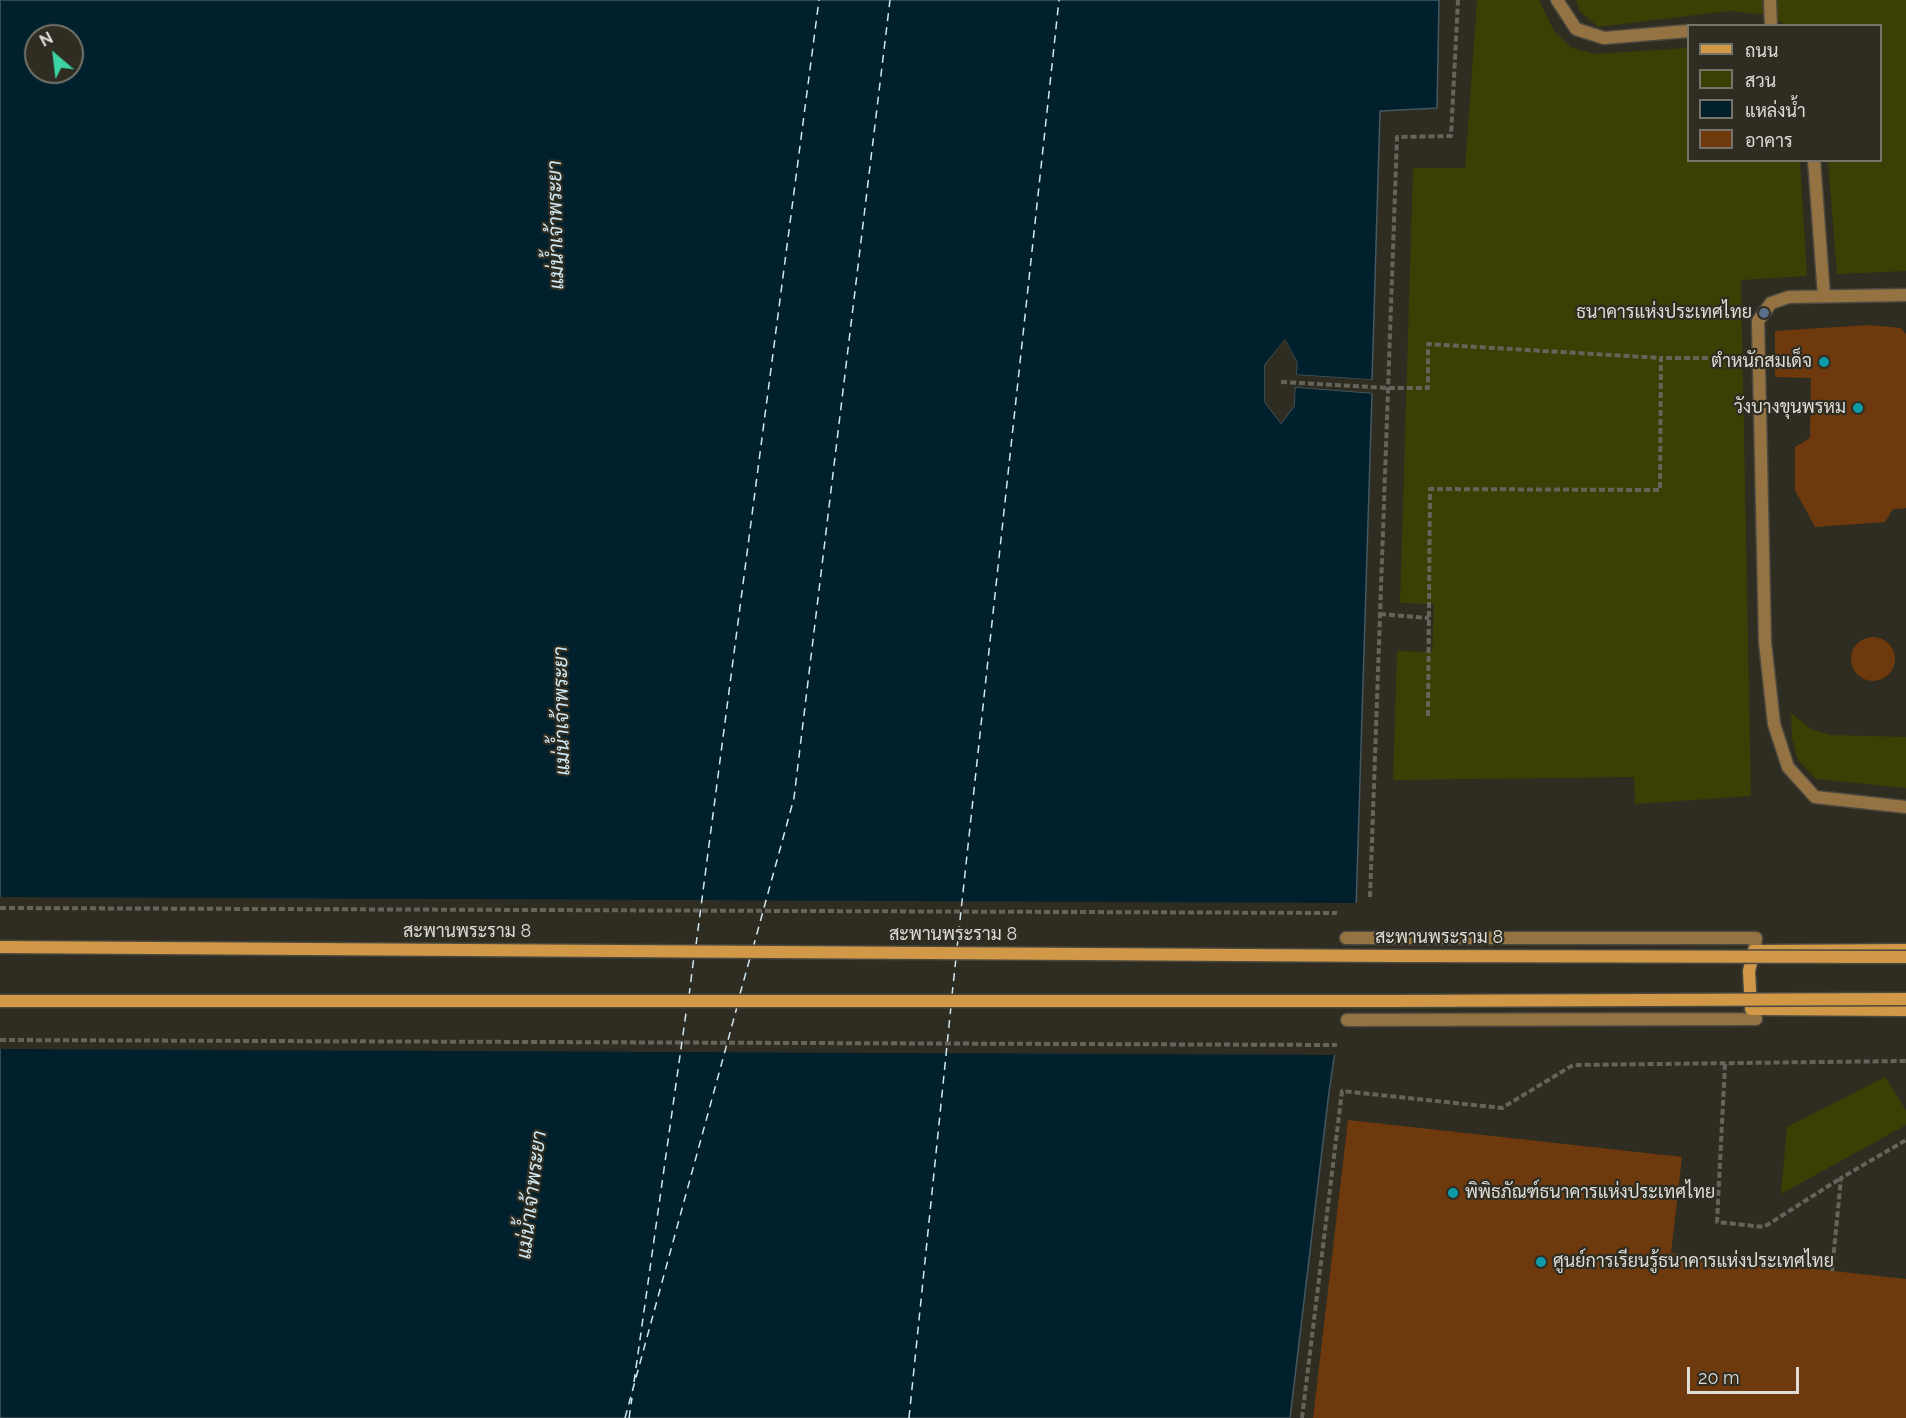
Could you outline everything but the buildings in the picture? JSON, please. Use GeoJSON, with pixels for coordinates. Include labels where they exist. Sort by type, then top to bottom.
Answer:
{"type":"FeatureCollection","features":[{"type":"Feature","properties":{"kind":"main road","name":"สะพานพระราม 8"},"geometry":{"type":"LineString","coordinates":[[0,947],[1906,957]]}},
{"type":"Feature","properties":{"kind":"main road"},"geometry":{"type":"LineString","coordinates":[[1906,950],[1754,951],[1749,971],[1751,1009],[1906,1010]]}},
{"type":"Feature","properties":{"kind":"main road"},"geometry":{"type":"LineString","coordinates":[[0,1001],[1906,999]]}},
{"type":"Feature","properties":{"kind":"street"},"geometry":{"type":"LineString","coordinates":[[1557,0],[1576,29],[1604,38],[1687,30]]}},
{"type":"Feature","properties":{"kind":"street"},"geometry":{"type":"LineString","coordinates":[[1770,0],[1771,24]]}},
{"type":"Feature","properties":{"kind":"street"},"geometry":{"type":"LineString","coordinates":[[1814,162],[1824,296]]}},
{"type":"Feature","properties":{"kind":"street"},"geometry":{"type":"LineString","coordinates":[[1906,295],[1789,297],[1771,303],[1758,321],[1765,642],[1774,724],[1788,767],[1815,797],[1906,807]]}},
{"type":"Feature","properties":{"kind":"street"},"geometry":{"type":"LineString","coordinates":[[1346,938],[1756,938],[1754,951]]}},
{"type":"Feature","properties":{"kind":"street"},"geometry":{"type":"LineString","coordinates":[[1347,1020],[1756,1019],[1751,1009]]}},
{"type":"Feature","properties":{"kind":"path"},"geometry":{"type":"LineString","coordinates":[[1370,897],[1397,137],[1451,136],[1458,0]]}},
{"type":"Feature","properties":{"kind":"path"},"geometry":{"type":"LineString","coordinates":[[1281,382],[1428,388],[1428,344],[1661,358],[1759,358]]}},
{"type":"Feature","properties":{"kind":"path"},"geometry":{"type":"LineString","coordinates":[[1428,716],[1430,489],[1660,490],[1661,358]]}},
{"type":"Feature","properties":{"kind":"path"},"geometry":{"type":"LineString","coordinates":[[1380,615],[1429,618]]}},
{"type":"Feature","properties":{"kind":"path","name":"สะพานพระราม 8"},"geometry":{"type":"LineString","coordinates":[[0,908],[1319,913]]}},
{"type":"Feature","properties":{"kind":"path"},"geometry":{"type":"LineString","coordinates":[[0,1040],[1310,1043]]}},
{"type":"Feature","properties":{"kind":"path"},"geometry":{"type":"LineString","coordinates":[[1302,1418],[1342,1091],[1502,1108],[1573,1065],[1906,1061]]}},
{"type":"Feature","properties":{"kind":"path"},"geometry":{"type":"LineString","coordinates":[[1725,1064],[1717,1222],[1764,1227],[1906,1140]]}},
{"type":"Feature","properties":{"kind":"path"},"geometry":{"type":"LineString","coordinates":[[1832,1271],[1841,1178]]}},
{"type":"Feature","properties":{"kind":"green space"},"geometry":{"type":"Polygon","coordinates":[[[1477,0],[1539,0],[1554,31],[1572,48],[1595,54],[1687,48],[1687,162],[1800,162],[1807,276],[1741,280],[1751,796],[1635,804],[1634,777],[1393,780],[1397,651],[1432,652],[1434,604],[1400,603],[1413,168],[1465,168],[1477,0]]]}},
{"type":"Feature","properties":{"kind":"green space"},"geometry":{"type":"Polygon","coordinates":[[[1576,0],[1906,0],[1906,271],[1837,274],[1828,162],[1882,162],[1882,24],[1785,24],[1760,14],[1729,11],[1598,27],[1579,10],[1576,0]]]}},
{"type":"Feature","properties":{"kind":"green space"},"geometry":{"type":"Polygon","coordinates":[[[1791,713],[1811,729],[1831,735],[1906,737],[1906,788],[1816,779],[1798,760],[1792,739],[1791,713]]]}},
{"type":"Feature","properties":{"kind":"green space"},"geometry":{"type":"Polygon","coordinates":[[[1885,1077],[1906,1110],[1906,1125],[1781,1194],[1787,1127],[1885,1077]]]}},
{"type":"Feature","properties":{"kind":"water","name":"แม่น้ำเจ้าพระยา"},"geometry":{"type":"Polygon","coordinates":[[[0,0],[1439,0],[1437,108],[1380,111],[1372,380],[1296,375],[1297,363],[1285,340],[1265,365],[1265,402],[1281,423],[1294,406],[1295,387],[1372,393],[1356,909],[1329,1092],[1290,1418],[0,1418],[0,0]]]}},
{"type":"Feature","properties":{"kind":"pier"},"geometry":{"type":"Polygon","coordinates":[[[1285,339],[1297,363],[1296,375],[1375,380],[1372,383],[1295,378],[1294,364],[1284,345],[1268,366],[1268,401],[1281,418],[1291,405],[1294,384],[1372,390],[1375,393],[1295,387],[1294,406],[1281,423],[1265,402],[1265,365],[1285,339]]]}},
{"type":"Feature","properties":{"kind":"pier"},"geometry":{"type":"Polygon","coordinates":[[[0,897],[1359,903],[1337,1055],[0,1049],[0,897]]]}},
{"type":"Feature","properties":{"kind":"ferry route"},"geometry":{"type":"LineString","coordinates":[[696,945],[819,0]]}},
{"type":"Feature","properties":{"kind":"ferry route"},"geometry":{"type":"LineString","coordinates":[[753,948],[794,798],[890,0]]}},
{"type":"Feature","properties":{"kind":"ferry route"},"geometry":{"type":"LineString","coordinates":[[957,948],[1059,0]]}},
{"type":"Feature","properties":{"kind":"ferry route"},"geometry":{"type":"LineString","coordinates":[[689,996],[694,956]]}},
{"type":"Feature","properties":{"kind":"ferry route"},"geometry":{"type":"LineString","coordinates":[[740,994],[750,958]]}},
{"type":"Feature","properties":{"kind":"ferry route"},"geometry":{"type":"LineString","coordinates":[[952,995],[956,958]]}},
{"type":"Feature","properties":{"kind":"ferry route"},"geometry":{"type":"LineString","coordinates":[[634,1382],[687,1006]]}},
{"type":"Feature","properties":{"kind":"ferry route"},"geometry":{"type":"LineString","coordinates":[[909,1418],[951,1006]]}},
{"type":"Feature","properties":{"kind":"ferry route"},"geometry":{"type":"LineString","coordinates":[[625,1418],[737,1007]]}},
{"type":"Feature","properties":{"kind":"ferry route"},"geometry":{"type":"LineString","coordinates":[[629,1418],[632,1398]]}},
{"type":"Feature","properties":{"kind":"place","name":"ธนาคารแห่งประเทศไทย"},"geometry":{"type":"Point","coordinates":[1764,313]}},
{"type":"Feature","properties":{"kind":"place","name":"ตำหนักสมเด็จ"},"geometry":{"type":"Point","coordinates":[1824,362]}},
{"type":"Feature","properties":{"kind":"place","name":"วังบางขุนพรหม"},"geometry":{"type":"Point","coordinates":[1858,408]}},
{"type":"Feature","properties":{"kind":"place","name":"พิพิธภัณฑ์ธนาคารแห่งประเทศไทย"},"geometry":{"type":"Point","coordinates":[1453,1193]}},
{"type":"Feature","properties":{"kind":"place","name":"ศูนย์การเรียนรู้ธนาคารแห่งประเทศไทย"},"geometry":{"type":"Point","coordinates":[1541,1262]}}]}
